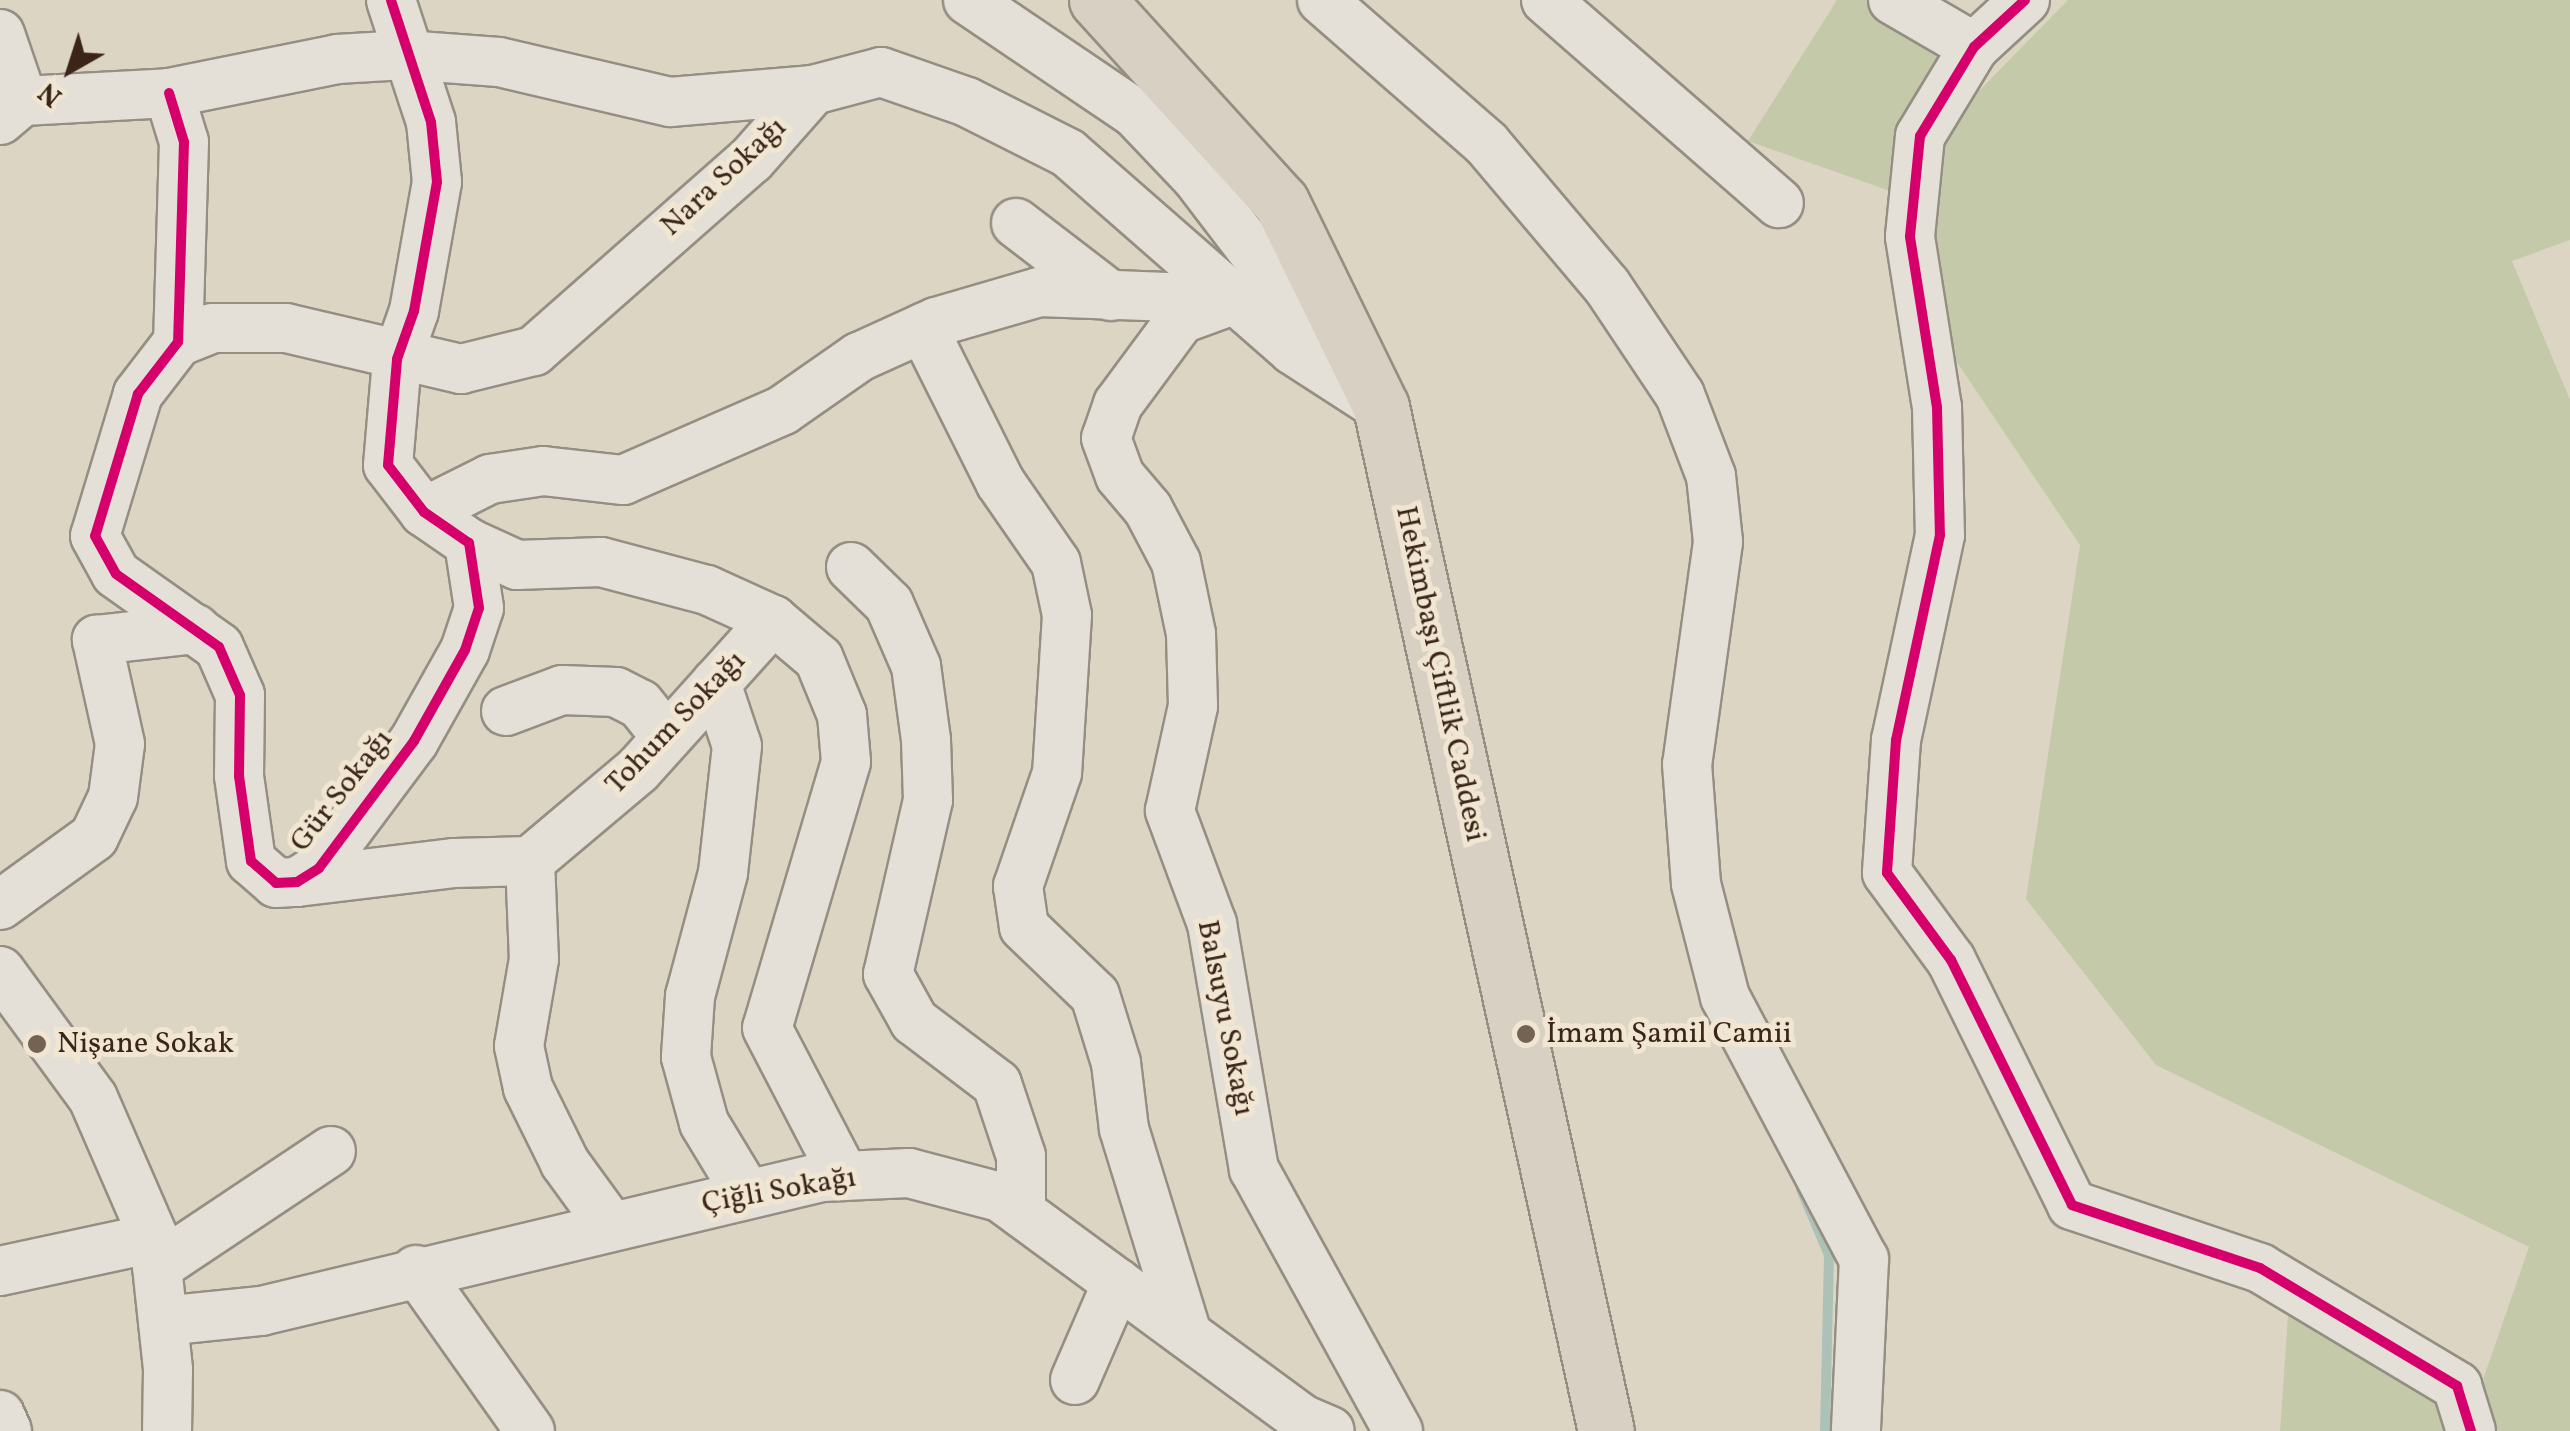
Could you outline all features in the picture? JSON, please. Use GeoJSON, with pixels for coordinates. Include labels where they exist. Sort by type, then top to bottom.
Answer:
{"type":"FeatureCollection","features":[{"type":"Feature","properties":{"kind":"main road","name":"Hekimbaşı Çiftlik Caddesi"},"geometry":{"type":"LineString","coordinates":[[1098,0],[1282,202],[1381,406],[1606,1431]]}},
{"type":"Feature","properties":{"kind":"street"},"geometry":{"type":"LineString","coordinates":[[392,0],[405,55],[432,122],[437,182],[414,311],[397,358],[388,465],[424,512],[469,543],[517,565],[601,562],[707,590],[772,620],[818,659],[842,715],[846,762],[766,1028],[844,1176]]}},
{"type":"Feature","properties":{"kind":"street"},"geometry":{"type":"LineString","coordinates":[[968,0],[1135,113],[1196,177],[1263,265],[1292,321],[1293,350]]}},
{"type":"Feature","properties":{"kind":"street"},"geometry":{"type":"LineString","coordinates":[[1322,0],[1486,143],[1607,286],[1680,396],[1712,476],[1718,542],[1687,764],[1696,884],[1724,997],[1864,1259],[1856,1431]]}},
{"type":"Feature","properties":{"kind":"street"},"geometry":{"type":"LineString","coordinates":[[1546,0],[1780,203]]}},
{"type":"Feature","properties":{"kind":"street"},"geometry":{"type":"LineString","coordinates":[[1893,0],[1974,46]]}},
{"type":"Feature","properties":{"kind":"street"},"geometry":{"type":"LineString","coordinates":[[2025,0],[1974,46],[1920,136],[1910,238],[1937,407],[1940,534],[1896,740],[1887,873],[1951,960],[2072,1205],[2260,1268],[2457,1386],[2471,1431]]}},
{"type":"Feature","properties":{"kind":"street"},"geometry":{"type":"LineString","coordinates":[[0,34],[11,110],[169,93],[338,59],[405,55],[499,62],[670,102],[813,90],[881,72],[967,102],[1068,153],[1293,350],[1381,406]]}},
{"type":"Feature","properties":{"kind":"street","name":"Nara Sokağı"},"geometry":{"type":"LineString","coordinates":[[178,342],[212,328],[286,328],[397,358],[461,370],[534,351],[751,160],[813,90]]}},
{"type":"Feature","properties":{"kind":"street"},"geometry":{"type":"LineString","coordinates":[[169,93],[184,142],[178,342]]}},
{"type":"Feature","properties":{"kind":"street"},"geometry":{"type":"LineString","coordinates":[[1016,223],[1111,296]]}},
{"type":"Feature","properties":{"kind":"street"},"geometry":{"type":"LineString","coordinates":[[424,512],[490,479],[543,471],[623,480],[768,418],[859,357],[923,328],[1040,292],[1236,299]]}},
{"type":"Feature","properties":{"kind":"street","name":"Balsuyu Sokağı"},"geometry":{"type":"LineString","coordinates":[[1236,299],[1181,319],[1118,404],[1106,438],[1120,476],[1148,509],[1176,562],[1191,634],[1193,706],[1170,810],[1212,924],[1254,1169],[1398,1431]]}},
{"type":"Feature","properties":{"kind":"street"},"geometry":{"type":"LineString","coordinates":[[923,328],[1000,482],[1056,562],[1067,615],[1057,773],[1018,886],[1024,927],[1095,995],[1116,1063],[1124,1129],[1187,1334]]}},
{"type":"Feature","properties":{"kind":"street","name":"Gür Sokağı"},"geometry":{"type":"LineString","coordinates":[[178,342],[138,394],[96,536],[116,574],[220,647],[240,695],[239,776],[251,861],[276,883],[297,882],[318,868],[414,741],[464,650],[479,608],[469,543]]}},
{"type":"Feature","properties":{"kind":"street"},"geometry":{"type":"LineString","coordinates":[[851,567],[889,604],[916,666],[926,740],[928,800],[888,974],[914,1022],[997,1084],[1021,1156],[1021,1212]]}},
{"type":"Feature","properties":{"kind":"street","name":"Tohum Sokağı"},"geometry":{"type":"LineString","coordinates":[[530,861],[666,738],[772,620]]}},
{"type":"Feature","properties":{"kind":"street"},"geometry":{"type":"LineString","coordinates":[[0,905],[94,836],[113,797],[120,744],[97,640],[196,628]]}},
{"type":"Feature","properties":{"kind":"street"},"geometry":{"type":"LineString","coordinates":[[716,683],[737,746],[724,873],[690,996],[686,1057],[704,1123],[747,1194]]}},
{"type":"Feature","properties":{"kind":"street"},"geometry":{"type":"LineString","coordinates":[[506,712],[562,690],[616,692],[640,704],[666,738]]}},
{"type":"Feature","properties":{"kind":"street"},"geometry":{"type":"LineString","coordinates":[[297,882],[455,862],[530,861],[534,959],[519,1046],[528,1088],[566,1163],[610,1225]]}},
{"type":"Feature","properties":{"kind":"street"},"geometry":{"type":"LineString","coordinates":[[0,972],[93,1098],[155,1253],[163,1321],[168,1431]]}},
{"type":"Feature","properties":{"kind":"street"},"geometry":{"type":"LineString","coordinates":[[0,1271],[155,1253],[331,1150]]}},
{"type":"Feature","properties":{"kind":"street","name":"Çiğli Sokağı"},"geometry":{"type":"LineString","coordinates":[[163,1321],[260,1310],[747,1194],[844,1176],[909,1173],[1000,1198],[1302,1419],[1330,1431]]}},
{"type":"Feature","properties":{"kind":"street"},"geometry":{"type":"LineString","coordinates":[[416,1270],[530,1431]]}},
{"type":"Feature","properties":{"kind":"street"},"geometry":{"type":"LineString","coordinates":[[1075,1380],[1117,1283]]}},
{"type":"Feature","properties":{"kind":"street"},"geometry":{"type":"LineString","coordinates":[[0,1415],[7,1431]]}},
{"type":"Feature","properties":{"kind":"green space"},"geometry":{"type":"Polygon","coordinates":[[[1837,0],[1870,0],[1979,91],[2068,0],[2570,0],[2570,240],[2512,261],[2570,400],[2570,1431],[2280,1431],[2289,1301],[2469,1420],[2529,1247],[2156,1065],[2026,899],[2080,545],[1934,328],[1890,191],[1748,141],[1837,0]]]}},
{"type":"Feature","properties":{"kind":"waterway"},"geometry":{"type":"LineString","coordinates":[[1801,1189],[1829,1255],[1825,1431]]}},
{"type":"Feature","properties":{"kind":"cycle path"},"geometry":{"type":"LineString","coordinates":[[169,93],[184,142],[178,342],[138,394],[95,536],[116,574],[219,647],[240,695],[239,776],[251,861],[276,883],[297,882],[319,868],[414,741],[465,650],[479,608],[469,543],[424,512],[388,465],[397,359],[414,311],[437,182],[431,122],[391,0]]}},
{"type":"Feature","properties":{"kind":"cycle path"},"geometry":{"type":"LineString","coordinates":[[2025,0],[1974,47],[1920,136],[1910,237],[1937,407],[1940,535],[1896,740],[1887,873],[1951,960],[2072,1205],[2260,1268],[2457,1386],[2471,1431]]}},
{"type":"Feature","properties":{"kind":"place","name":"İmam Şamil Camii"},"geometry":{"type":"Point","coordinates":[1526,1034]}},
{"type":"Feature","properties":{"kind":"place","name":"Nişane Sokak"},"geometry":{"type":"Point","coordinates":[37,1044]}}]}
